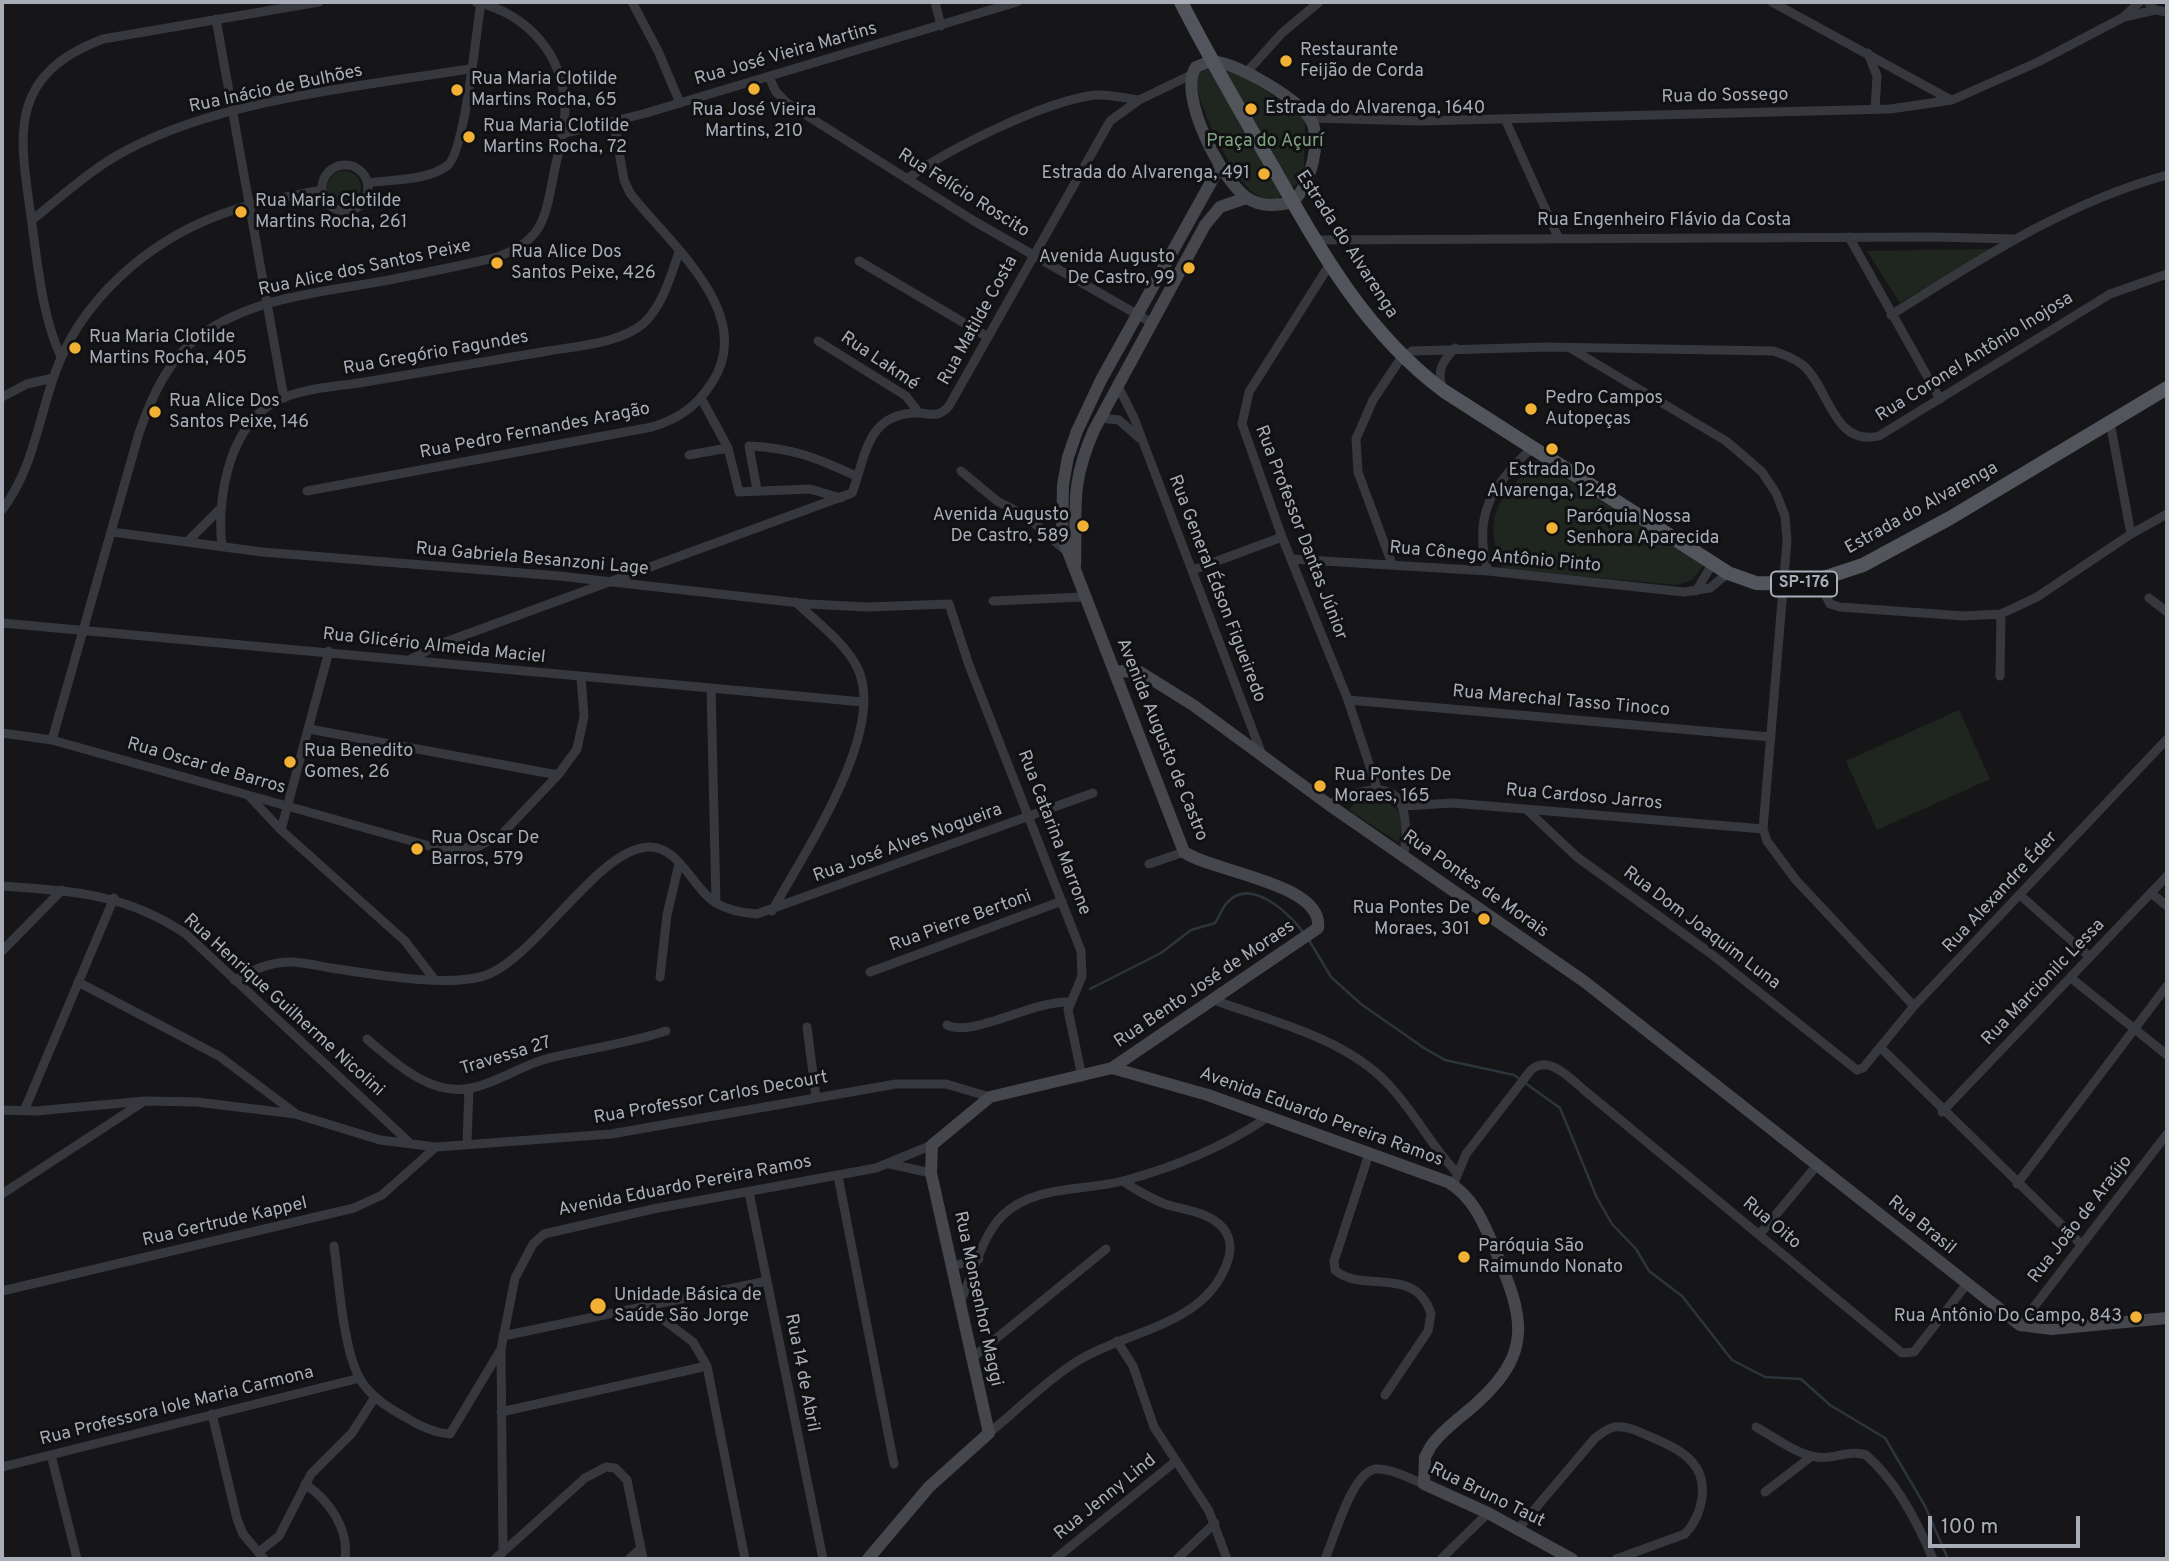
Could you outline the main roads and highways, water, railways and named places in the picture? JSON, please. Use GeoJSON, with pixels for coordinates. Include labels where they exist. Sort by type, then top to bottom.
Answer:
{"type":"FeatureCollection","features":[{"type":"Feature","properties":{"kind":"main road","name":"Estrada do Alvarenga"},"geometry":{"type":"LineString","coordinates":[[1181,2],[1211,61],[1315,240],[1359,306],[1401,358],[1444,391],[1728,573],[1756,583],[1784,585],[1819,582],[1894,550],[2167,388]]}},
{"type":"Feature","properties":{"kind":"waterway"},"geometry":{"type":"LineString","coordinates":[[1090,989],[1161,953],[1191,930],[1215,923],[1226,904],[1235,896],[1246,893],[1257,895],[1279,907],[1303,932]]}},
{"type":"Feature","properties":{"kind":"waterway"},"geometry":{"type":"LineString","coordinates":[[1309,940],[1331,977],[1361,1004],[1424,1048],[1445,1060],[1514,1075],[1560,1108],[1597,1198],[1612,1224],[1636,1249],[1649,1271],[1682,1296],[1732,1360],[1765,1377],[1801,1379],[1830,1405],[1885,1438],[1925,1506],[1948,1559]]}},
{"type":"Feature","properties":{"kind":"place","name":"Restaurante Feijão de Corda"},"geometry":{"type":"Point","coordinates":[1286,61]}},
{"type":"Feature","properties":{"kind":"place","name":"Rua José Vieira Martins, 210"},"geometry":{"type":"Point","coordinates":[754,89]}},
{"type":"Feature","properties":{"kind":"place","name":"Rua Maria Clotilde Martins Rocha, 65"},"geometry":{"type":"Point","coordinates":[457,90]}},
{"type":"Feature","properties":{"kind":"place","name":"Estrada do Alvarenga, 1640"},"geometry":{"type":"Point","coordinates":[1251,109]}},
{"type":"Feature","properties":{"kind":"place","name":"Rua Maria Clotilde Martins Rocha, 72"},"geometry":{"type":"Point","coordinates":[469,137]}},
{"type":"Feature","properties":{"kind":"place","name":"Estrada do Alvarenga, 491"},"geometry":{"type":"Point","coordinates":[1264,174]}},
{"type":"Feature","properties":{"kind":"place","name":"Rua Maria Clotilde Martins Rocha, 261"},"geometry":{"type":"Point","coordinates":[241,212]}},
{"type":"Feature","properties":{"kind":"place","name":"Rua Alice Dos Santos Peixe, 426"},"geometry":{"type":"Point","coordinates":[497,263]}},
{"type":"Feature","properties":{"kind":"place","name":"Avenida Augusto De Castro, 99"},"geometry":{"type":"Point","coordinates":[1189,268]}},
{"type":"Feature","properties":{"kind":"place","name":"Rua Maria Clotilde Martins Rocha, 405"},"geometry":{"type":"Point","coordinates":[75,348]}},
{"type":"Feature","properties":{"kind":"place","name":"Pedro Campos Autopeças"},"geometry":{"type":"Point","coordinates":[1531,409]}},
{"type":"Feature","properties":{"kind":"place","name":"Rua Alice Dos Santos Peixe, 146"},"geometry":{"type":"Point","coordinates":[155,412]}},
{"type":"Feature","properties":{"kind":"place","name":"Estrada Do Alvarenga, 1248"},"geometry":{"type":"Point","coordinates":[1552,449]}},
{"type":"Feature","properties":{"kind":"place","name":"Avenida Augusto De Castro, 589"},"geometry":{"type":"Point","coordinates":[1083,526]}},
{"type":"Feature","properties":{"kind":"place","name":"Paróquia Nossa Senhora Aparecida"},"geometry":{"type":"Point","coordinates":[1552,528]}},
{"type":"Feature","properties":{"kind":"place","name":"Rua Benedito Gomes, 26"},"geometry":{"type":"Point","coordinates":[290,762]}},
{"type":"Feature","properties":{"kind":"place","name":"Rua Pontes De Moraes, 165"},"geometry":{"type":"Point","coordinates":[1320,786]}},
{"type":"Feature","properties":{"kind":"place","name":"Rua Oscar De Barros, 579"},"geometry":{"type":"Point","coordinates":[417,849]}},
{"type":"Feature","properties":{"kind":"place","name":"Rua Pontes De Moraes, 301"},"geometry":{"type":"Point","coordinates":[1484,919]}},
{"type":"Feature","properties":{"kind":"place","name":"Paróquia São Raimundo Nonato"},"geometry":{"type":"Point","coordinates":[1464,1257]}},
{"type":"Feature","properties":{"kind":"place","name":"Unidade Básica de Saúde São Jorge"},"geometry":{"type":"Point","coordinates":[598,1306]}},
{"type":"Feature","properties":{"kind":"place","name":"Rua Antônio Do Campo, 843"},"geometry":{"type":"Point","coordinates":[2136,1317]}},
{"type":"Feature","properties":{"kind":"park label","name":"Praça do Açurí"},"geometry":{"type":"Point","coordinates":[1265,142]}}]}
